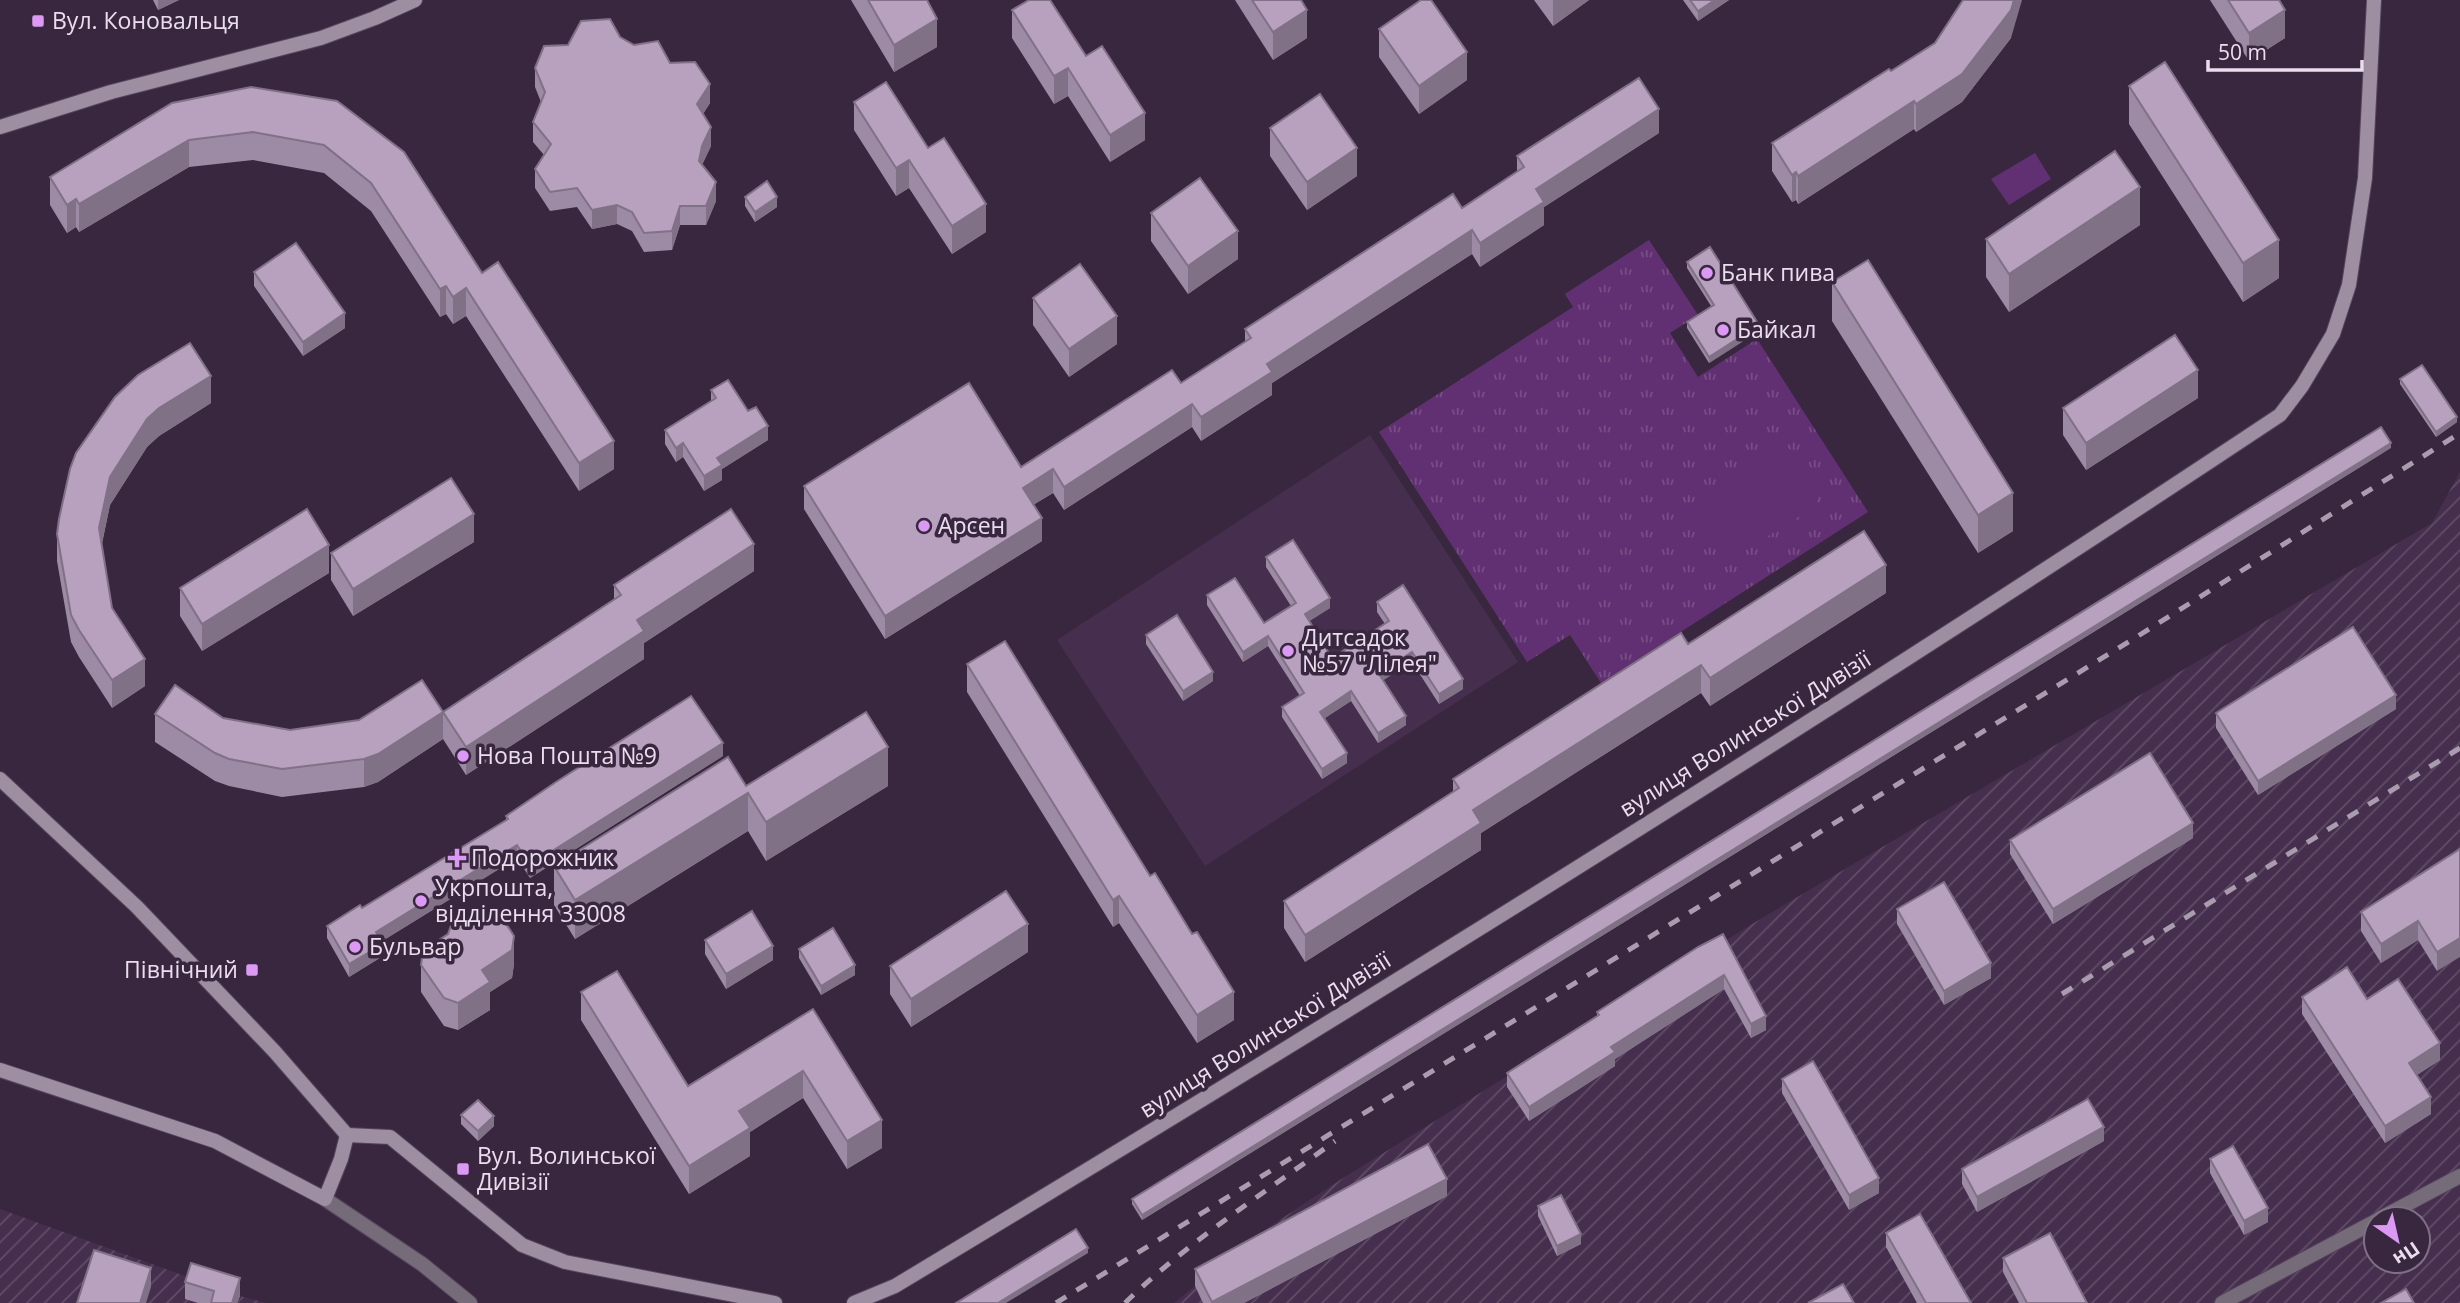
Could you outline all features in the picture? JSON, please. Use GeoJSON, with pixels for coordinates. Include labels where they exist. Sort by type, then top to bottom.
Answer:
{"type":"FeatureCollection","features":[{"type":"Feature","properties":{"kind":"street"},"geometry":{"type":"LineString","coordinates":[[0,127],[111,92],[321,38],[415,0]]}},
{"type":"Feature","properties":{"kind":"street","name":"вулиця Волинської Дивізії"},"geometry":{"type":"LineString","coordinates":[[854,1303],[895,1286],[1299,1042],[1987,608],[2280,415],[2302,386],[2333,334],[2349,285],[2365,178],[2374,0]]}},
{"type":"Feature","properties":{"kind":"street"},"geometry":{"type":"LineString","coordinates":[[0,779],[137,907],[275,1052],[347,1135],[390,1137],[522,1245],[565,1262],[775,1303]]}},
{"type":"Feature","properties":{"kind":"street"},"geometry":{"type":"LineString","coordinates":[[0,1070],[215,1140],[326,1199],[422,1264],[470,1303]]}},
{"type":"Feature","properties":{"kind":"street"},"geometry":{"type":"LineString","coordinates":[[326,1199],[347,1135]]}},
{"type":"Feature","properties":{"kind":"street"},"geometry":{"type":"LineString","coordinates":[[2406,1205],[2460,1176]]}},
{"type":"Feature","properties":{"kind":"street"},"geometry":{"type":"LineString","coordinates":[[2221,1303],[2362,1228]]}},
{"type":"Feature","properties":{"kind":"shaded area","name":"Дитсадок №57 \"Лілея\""},"geometry":{"type":"Polygon","coordinates":[[[1370,435],[1518,662],[1205,866],[1057,640],[1370,435]]]}},
{"type":"Feature","properties":{"kind":"shaded area"},"geometry":{"type":"Polygon","coordinates":[[[2460,472],[2460,1303],[1174,1303],[1269,1227],[1340,1180],[1757,921],[2432,523],[2460,472]]]}},
{"type":"Feature","properties":{"kind":"shaded area"},"geometry":{"type":"Polygon","coordinates":[[[0,1209],[240,1296],[266,1303],[0,1303],[0,1209]]]}},
{"type":"Feature","properties":{"kind":"green space"},"geometry":{"type":"Polygon","coordinates":[[[2035,153],[2051,179],[2009,205],[1991,179],[2035,153]]]}},
{"type":"Feature","properties":{"kind":"green space"},"geometry":{"type":"Polygon","coordinates":[[[1649,240],[1698,315],[1670,333],[1698,377],[1757,339],[1868,512],[1601,683],[1570,635],[1527,662],[1379,432],[1573,307],[1565,294],[1649,240]]]}},
{"type":"Feature","properties":{"kind":"green space"},"geometry":{"type":"Polygon","coordinates":[[[1781,445],[1795,452],[1819,489],[1816,506],[1738,555],[1726,554],[1699,512],[1699,503],[1706,495],[1781,445]]]}},
{"type":"Feature","properties":{"kind":"building"},"geometry":{"type":"Polygon","coordinates":[[[868,0],[927,0],[937,19],[894,45],[868,0]]]}},
{"type":"Feature","properties":{"kind":"building"},"geometry":{"type":"Polygon","coordinates":[[[1029,0],[1050,0],[1086,56],[1102,46],[1145,113],[1110,135],[1068,68],[1054,76],[1012,10],[1029,0]]]}},
{"type":"Feature","properties":{"kind":"building"},"geometry":{"type":"Polygon","coordinates":[[[1252,0],[1301,0],[1307,10],[1273,32],[1252,0]]]}},
{"type":"Feature","properties":{"kind":"building"},"geometry":{"type":"Polygon","coordinates":[[[1421,0],[1431,0],[1467,52],[1419,86],[1379,29],[1421,0]]]}},
{"type":"Feature","properties":{"kind":"building"},"geometry":{"type":"Polygon","coordinates":[[[1690,0],[1715,0],[1698,11],[1690,0]]]}},
{"type":"Feature","properties":{"kind":"building"},"geometry":{"type":"Polygon","coordinates":[[[1963,0],[2014,0],[2011,10],[1962,74],[1916,104],[1914,101],[1798,176],[1796,172],[1792,175],[1772,143],[1935,43],[1963,0]]]}},
{"type":"Feature","properties":{"kind":"building"},"geometry":{"type":"Polygon","coordinates":[[[2228,0],[2279,0],[2285,10],[2249,33],[2228,0]]]}},
{"type":"Feature","properties":{"kind":"building"},"geometry":{"type":"Polygon","coordinates":[[[610,19],[620,37],[634,45],[658,41],[670,63],[695,62],[710,84],[697,104],[711,127],[702,146],[699,161],[716,182],[706,206],[680,206],[672,231],[644,233],[632,212],[617,205],[592,210],[577,188],[550,192],[535,169],[551,144],[533,122],[545,92],[535,68],[544,46],[568,45],[581,21],[610,19]]]}},
{"type":"Feature","properties":{"kind":"building"},"geometry":{"type":"Polygon","coordinates":[[[2165,62],[2279,240],[2243,263],[2129,86],[2165,62]]]}},
{"type":"Feature","properties":{"kind":"building"},"geometry":{"type":"Polygon","coordinates":[[[1639,78],[1659,109],[1536,189],[1544,202],[1480,243],[1472,230],[1267,364],[1272,372],[1201,417],[1192,404],[1064,487],[1053,469],[1023,488],[1042,518],[885,616],[804,486],[969,383],[1021,467],[1172,370],[1181,383],[1251,338],[1245,329],[1453,194],[1462,208],[1524,167],[1517,156],[1639,78]]]}},
{"type":"Feature","properties":{"kind":"building"},"geometry":{"type":"Polygon","coordinates":[[[886,82],[928,148],[944,138],[986,204],[952,226],[909,160],[896,168],[854,102],[886,82]]]}},
{"type":"Feature","properties":{"kind":"building"},"geometry":{"type":"Polygon","coordinates":[[[251,87],[337,101],[404,152],[482,273],[498,262],[614,441],[579,463],[466,288],[453,297],[446,286],[440,289],[371,183],[324,145],[253,132],[189,140],[79,204],[76,199],[67,205],[50,177],[172,103],[251,87]]]}},
{"type":"Feature","properties":{"kind":"building"},"geometry":{"type":"Polygon","coordinates":[[[1320,94],[1357,148],[1307,182],[1270,128],[1320,94]]]}},
{"type":"Feature","properties":{"kind":"building"},"geometry":{"type":"Polygon","coordinates":[[[2115,151],[2140,187],[2009,274],[1986,239],[2115,151]]]}},
{"type":"Feature","properties":{"kind":"building"},"geometry":{"type":"Polygon","coordinates":[[[1200,178],[1238,231],[1188,266],[1151,213],[1200,178]]]}},
{"type":"Feature","properties":{"kind":"building"},"geometry":{"type":"Polygon","coordinates":[[[767,181],[777,197],[755,212],[745,197],[767,181]]]}},
{"type":"Feature","properties":{"kind":"building"},"geometry":{"type":"Polygon","coordinates":[[[296,243],[345,313],[303,342],[254,272],[296,243]]]}},
{"type":"Feature","properties":{"kind":"building"},"geometry":{"type":"Polygon","coordinates":[[[1710,247],[1759,325],[1709,357],[1687,322],[1714,305],[1687,262],[1710,247]]]}},
{"type":"Feature","properties":{"kind":"building"},"geometry":{"type":"Polygon","coordinates":[[[1868,260],[2013,493],[1978,515],[1832,282],[1868,260]]]}},
{"type":"Feature","properties":{"kind":"building"},"geometry":{"type":"Polygon","coordinates":[[[1080,264],[1117,316],[1069,349],[1033,298],[1080,264]]]}},
{"type":"Feature","properties":{"kind":"building"},"geometry":{"type":"Polygon","coordinates":[[[2175,335],[2198,370],[2086,443],[2063,408],[2175,335]]]}},
{"type":"Feature","properties":{"kind":"building"},"geometry":{"type":"Polygon","coordinates":[[[190,343],[211,376],[159,408],[147,419],[110,477],[99,528],[112,608],[145,659],[112,680],[71,615],[57,534],[70,469],[76,453],[115,397],[138,375],[190,343]]]}},
{"type":"Feature","properties":{"kind":"building"},"geometry":{"type":"Polygon","coordinates":[[[2422,365],[2457,417],[2436,432],[2400,379],[2422,365]]]}},
{"type":"Feature","properties":{"kind":"building"},"geometry":{"type":"Polygon","coordinates":[[[728,380],[748,411],[756,407],[768,426],[717,458],[722,465],[704,476],[683,443],[676,448],[665,430],[716,398],[711,390],[728,380]]]}},
{"type":"Feature","properties":{"kind":"building"},"geometry":{"type":"Polygon","coordinates":[[[2381,427],[2391,443],[1142,1215],[1132,1199],[2381,427]]]}},
{"type":"Feature","properties":{"kind":"building"},"geometry":{"type":"Polygon","coordinates":[[[451,478],[474,514],[353,589],[331,553],[451,478]]]}},
{"type":"Feature","properties":{"kind":"building"},"geometry":{"type":"Polygon","coordinates":[[[307,509],[329,545],[202,624],[180,588],[307,509]]]}},
{"type":"Feature","properties":{"kind":"building"},"geometry":{"type":"Polygon","coordinates":[[[731,509],[754,544],[637,620],[644,631],[466,747],[443,712],[621,595],[614,585],[731,509]]]}},
{"type":"Feature","properties":{"kind":"building"},"geometry":{"type":"Polygon","coordinates":[[[1864,531],[1886,565],[1710,678],[1701,665],[1473,810],[1481,823],[1305,935],[1284,901],[1459,788],[1453,779],[1681,633],[1688,644],[1864,531]]]}},
{"type":"Feature","properties":{"kind":"building"},"geometry":{"type":"Polygon","coordinates":[[[1293,540],[1330,598],[1305,614],[1332,658],[1389,621],[1377,602],[1403,585],[1463,679],[1439,694],[1412,652],[1379,674],[1406,716],[1378,733],[1351,691],[1320,712],[1347,753],[1322,769],[1282,707],[1304,693],[1268,636],[1243,652],[1207,595],[1235,578],[1264,623],[1296,603],[1266,557],[1293,540]]]}},
{"type":"Feature","properties":{"kind":"building"},"geometry":{"type":"Polygon","coordinates":[[[1177,615],[1213,672],[1183,691],[1146,635],[1177,615]]]}},
{"type":"Feature","properties":{"kind":"building"},"geometry":{"type":"Polygon","coordinates":[[[2353,627],[2396,695],[2258,781],[2216,713],[2353,627]]]}},
{"type":"Feature","properties":{"kind":"building"},"geometry":{"type":"Polygon","coordinates":[[[1005,641],[1150,876],[1155,873],[1192,934],[1197,932],[1234,992],[1197,1015],[1119,896],[1113,900],[967,664],[1005,641]]]}},
{"type":"Feature","properties":{"kind":"building"},"geometry":{"type":"Polygon","coordinates":[[[422,680],[443,712],[378,754],[364,759],[282,769],[229,759],[215,753],[155,714],[175,685],[223,718],[290,730],[359,720],[422,680]]]}},
{"type":"Feature","properties":{"kind":"building"},"geometry":{"type":"Polygon","coordinates":[[[691,696],[723,743],[530,865],[517,845],[376,932],[383,944],[349,964],[327,926],[360,905],[362,908],[508,819],[506,816],[556,782],[691,696]]]}},
{"type":"Feature","properties":{"kind":"building"},"geometry":{"type":"Polygon","coordinates":[[[866,712],[888,747],[766,822],[748,793],[575,900],[554,866],[728,757],[746,786],[866,712]]]}},
{"type":"Feature","properties":{"kind":"building"},"geometry":{"type":"Polygon","coordinates":[[[2150,753],[2193,823],[2053,909],[2010,840],[2150,753]]]}},
{"type":"Feature","properties":{"kind":"building"},"geometry":{"type":"Polygon","coordinates":[[[2460,849],[2460,938],[2437,952],[2418,921],[2381,944],[2361,912],[2460,849]]]}},
{"type":"Feature","properties":{"kind":"building"},"geometry":{"type":"Polygon","coordinates":[[[1944,882],[1991,963],[1944,991],[1897,909],[1944,882]]]}},
{"type":"Feature","properties":{"kind":"building"},"geometry":{"type":"Polygon","coordinates":[[[1006,891],[1028,924],[911,999],[890,966],[1006,891]]]}},
{"type":"Feature","properties":{"kind":"building"},"geometry":{"type":"Polygon","coordinates":[[[479,907],[496,908],[514,936],[512,950],[482,970],[490,982],[458,1003],[444,998],[421,965],[423,950],[448,934],[452,923],[479,907]]]}},
{"type":"Feature","properties":{"kind":"building"},"geometry":{"type":"Polygon","coordinates":[[[752,911],[773,946],[726,974],[705,940],[752,911]]]}},
{"type":"Feature","properties":{"kind":"building"},"geometry":{"type":"Polygon","coordinates":[[[833,928],[855,965],[821,986],[799,949],[833,928]]]}},
{"type":"Feature","properties":{"kind":"building"},"geometry":{"type":"Polygon","coordinates":[[[1723,934],[1766,1016],[1751,1024],[1724,975],[1611,1047],[1615,1052],[1529,1107],[1507,1073],[1599,1015],[1597,1012],[1698,947],[1723,934]]]}},
{"type":"Feature","properties":{"kind":"building"},"geometry":{"type":"Polygon","coordinates":[[[2347,967],[2367,999],[2398,979],[2440,1043],[2409,1063],[2431,1097],[2385,1126],[2302,997],[2347,967]]]}},
{"type":"Feature","properties":{"kind":"building"},"geometry":{"type":"Polygon","coordinates":[[[617,971],[688,1086],[813,1009],[882,1120],[847,1141],[803,1071],[739,1111],[750,1128],[689,1166],[581,992],[617,971]]]}},
{"type":"Feature","properties":{"kind":"building"},"geometry":{"type":"Polygon","coordinates":[[[1813,1061],[1879,1178],[1849,1195],[1782,1079],[1813,1061]]]}},
{"type":"Feature","properties":{"kind":"building"},"geometry":{"type":"Polygon","coordinates":[[[2088,1099],[2104,1127],[1977,1197],[1962,1169],[2088,1099]]]}},
{"type":"Feature","properties":{"kind":"building"},"geometry":{"type":"Polygon","coordinates":[[[478,1100],[494,1116],[478,1131],[461,1115],[478,1100]]]}},
{"type":"Feature","properties":{"kind":"building"},"geometry":{"type":"Polygon","coordinates":[[[1428,1144],[1447,1179],[1212,1302],[1195,1269],[1428,1144]]]}},
{"type":"Feature","properties":{"kind":"building"},"geometry":{"type":"Polygon","coordinates":[[[2233,1146],[2268,1208],[2244,1221],[2210,1159],[2233,1146]]]}},
{"type":"Feature","properties":{"kind":"building"},"geometry":{"type":"Polygon","coordinates":[[[1561,1195],[1581,1234],[1557,1246],[1538,1206],[1561,1195]]]}},
{"type":"Feature","properties":{"kind":"building"},"geometry":{"type":"Polygon","coordinates":[[[1920,1214],[1971,1303],[1926,1303],[1886,1233],[1920,1214]]]}},
{"type":"Feature","properties":{"kind":"building"},"geometry":{"type":"Polygon","coordinates":[[[1076,1229],[1088,1248],[998,1303],[956,1303],[1076,1229]]]}},
{"type":"Feature","properties":{"kind":"building"},"geometry":{"type":"Polygon","coordinates":[[[2050,1233],[2087,1303],[2027,1303],[2003,1258],[2050,1233]]]}},
{"type":"Feature","properties":{"kind":"building"},"geometry":{"type":"Polygon","coordinates":[[[94,1250],[151,1268],[140,1303],[77,1303],[94,1250]]]}},
{"type":"Feature","properties":{"kind":"building"},"geometry":{"type":"Polygon","coordinates":[[[191,1263],[240,1278],[232,1303],[211,1303],[214,1291],[185,1282],[191,1263]]]}},
{"type":"Feature","properties":{"kind":"building"},"geometry":{"type":"Polygon","coordinates":[[[1843,1284],[1854,1303],[1808,1303],[1843,1284]]]}},
{"type":"Feature","properties":{"kind":"building"},"geometry":{"type":"Polygon","coordinates":[[[2406,1289],[2414,1303],[2381,1303],[2406,1289]]]}},
{"type":"Feature","properties":{"kind":"railway"},"geometry":{"type":"LineString","coordinates":[[1056,1303],[2138,636],[2460,433]]}},
{"type":"Feature","properties":{"kind":"railway"},"geometry":{"type":"LineString","coordinates":[[2062,994],[2460,748]]}},
{"type":"Feature","properties":{"kind":"railway"},"geometry":{"type":"LineString","coordinates":[[1125,1303],[1200,1239],[1335,1141]]}},
{"type":"Feature","properties":{"kind":"place","name":"Вул. Коновальця"},"geometry":{"type":"Point","coordinates":[38,21]}},
{"type":"Feature","properties":{"kind":"place","name":"Банк пива"},"geometry":{"type":"Point","coordinates":[1707,273]}},
{"type":"Feature","properties":{"kind":"place","name":"Байкал"},"geometry":{"type":"Point","coordinates":[1723,330]}},
{"type":"Feature","properties":{"kind":"place","name":"Арсен"},"geometry":{"type":"Point","coordinates":[924,526]}},
{"type":"Feature","properties":{"kind":"place","name":"Дитсадок №57 \"Лілея\""},"geometry":{"type":"Point","coordinates":[1288,651]}},
{"type":"Feature","properties":{"kind":"place","name":"Нова Пошта №9"},"geometry":{"type":"Point","coordinates":[463,756]}},
{"type":"Feature","properties":{"kind":"place","name":"Подорожник"},"geometry":{"type":"Point","coordinates":[457,858]}},
{"type":"Feature","properties":{"kind":"place","name":"Укрпошта, відділення 33008"},"geometry":{"type":"Point","coordinates":[421,901]}},
{"type":"Feature","properties":{"kind":"place","name":"Бульвар"},"geometry":{"type":"Point","coordinates":[355,947]}},
{"type":"Feature","properties":{"kind":"place","name":"Північний"},"geometry":{"type":"Point","coordinates":[252,970]}},
{"type":"Feature","properties":{"kind":"place","name":"Вул. Волинської Дивізії"},"geometry":{"type":"Point","coordinates":[463,1169]}}]}
